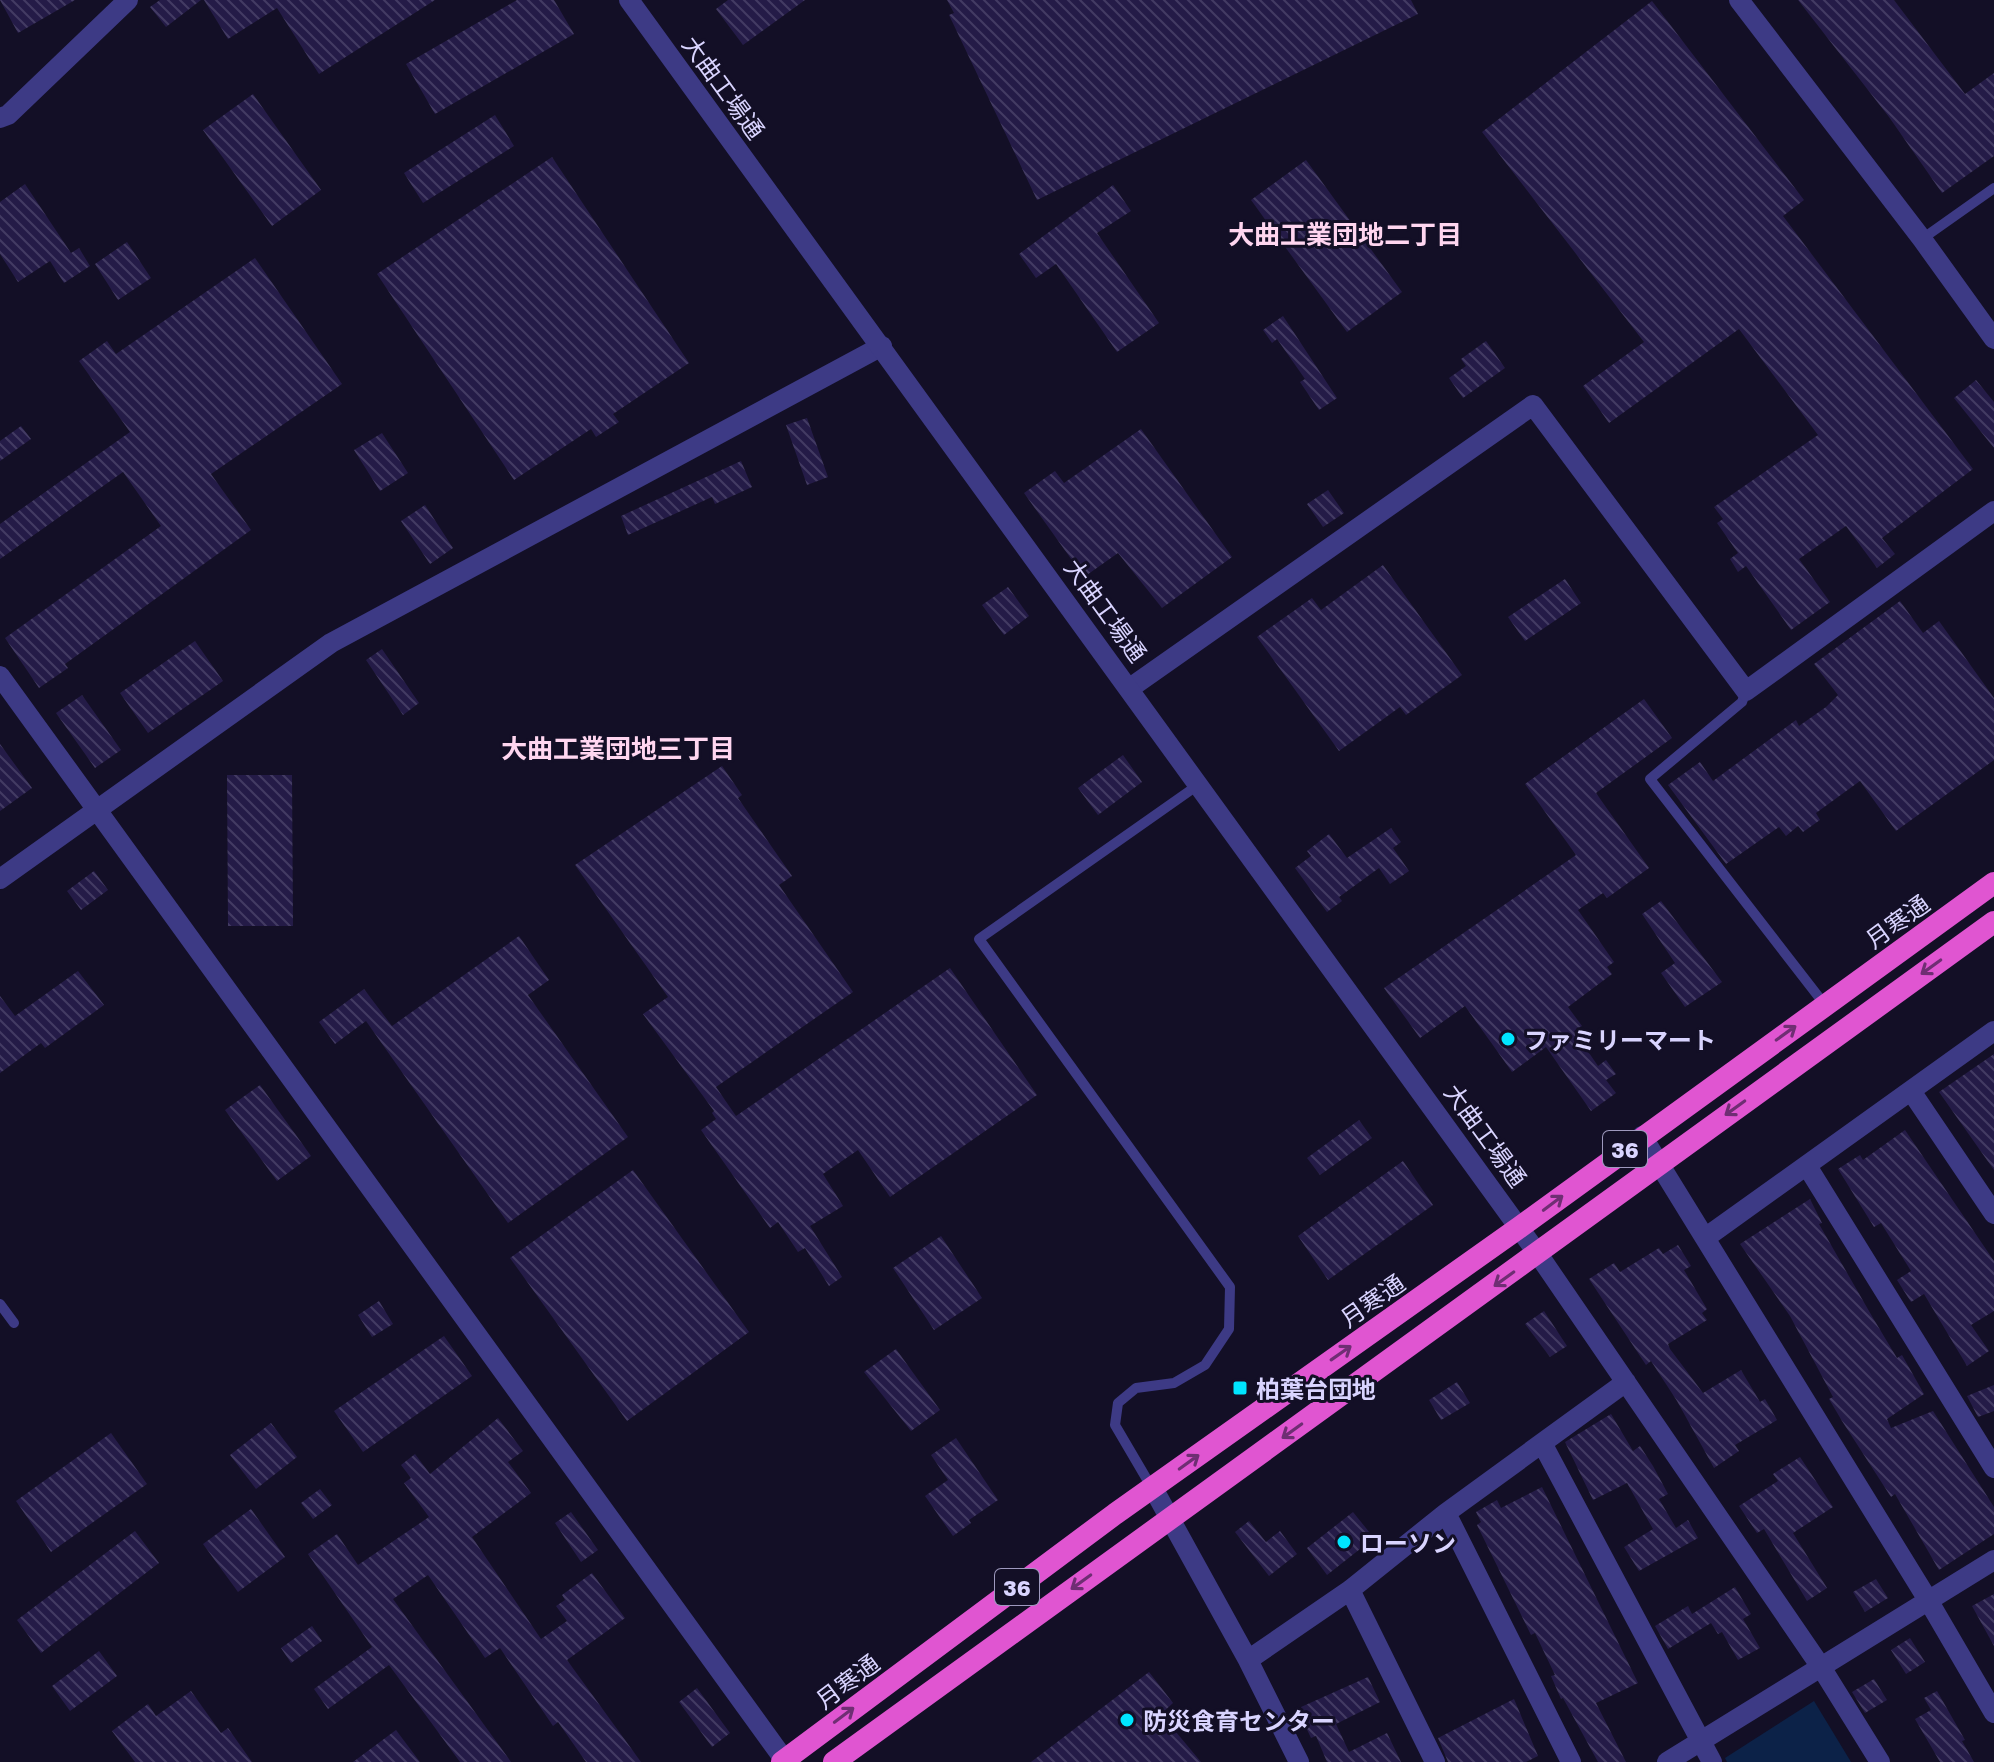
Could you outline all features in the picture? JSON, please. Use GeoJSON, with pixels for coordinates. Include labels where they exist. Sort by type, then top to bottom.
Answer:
{"type":"FeatureCollection","features":[{"type":"Feature","properties":{"kind":"highway","name":"月寒通"},"geometry":{"type":"LineString","coordinates":[[784,1761],[1153,1488],[1520,1227],[1994,883]]}},
{"type":"Feature","properties":{"kind":"highway","name":"36"},"geometry":{"type":"LineString","coordinates":[[834,1762],[1994,922]]}},
{"type":"Feature","properties":{"kind":"street","name":"大曲工場通"},"geometry":{"type":"LineString","coordinates":[[629,0],[1520,1227],[1821,1667],[1880,1762]]}},
{"type":"Feature","properties":{"kind":"street"},"geometry":{"type":"LineString","coordinates":[[1739,0],[1922,239],[1994,339]]}},
{"type":"Feature","properties":{"kind":"street"},"geometry":{"type":"LineString","coordinates":[[0,118],[8,115],[126,1]]}},
{"type":"Feature","properties":{"kind":"street"},"geometry":{"type":"LineString","coordinates":[[0,879],[331,643],[882,346]]}},
{"type":"Feature","properties":{"kind":"street"},"geometry":{"type":"LineString","coordinates":[[1130,688],[1533,405],[1746,691],[1994,511]]}},
{"type":"Feature","properties":{"kind":"street"},"geometry":{"type":"LineString","coordinates":[[0,676],[784,1761]]}},
{"type":"Feature","properties":{"kind":"street"},"geometry":{"type":"LineString","coordinates":[[1705,1238],[1994,1031]]}},
{"type":"Feature","properties":{"kind":"street"},"geometry":{"type":"LineString","coordinates":[[1911,1091],[1994,1214]]}},
{"type":"Feature","properties":{"kind":"street"},"geometry":{"type":"LineString","coordinates":[[1642,1136],[1928,1600],[1994,1713]]}},
{"type":"Feature","properties":{"kind":"street"},"geometry":{"type":"LineString","coordinates":[[1807,1166],[1994,1468]]}},
{"type":"Feature","properties":{"kind":"street"},"geometry":{"type":"LineString","coordinates":[[1248,1660],[1350,1590],[1446,1513],[1626,1382]]}},
{"type":"Feature","properties":{"kind":"street"},"geometry":{"type":"LineString","coordinates":[[1973,1432],[1994,1424]]}},
{"type":"Feature","properties":{"kind":"street"},"geometry":{"type":"LineString","coordinates":[[1542,1443],[1712,1762]]}},
{"type":"Feature","properties":{"kind":"street"},"geometry":{"type":"LineString","coordinates":[[1153,1488],[1248,1660],[1299,1762]]}},
{"type":"Feature","properties":{"kind":"street"},"geometry":{"type":"LineString","coordinates":[[1446,1513],[1571,1762]]}},
{"type":"Feature","properties":{"kind":"street"},"geometry":{"type":"LineString","coordinates":[[1667,1762],[1994,1560]]}},
{"type":"Feature","properties":{"kind":"street"},"geometry":{"type":"LineString","coordinates":[[1350,1590],[1435,1762]]}},
{"type":"Feature","properties":{"kind":"lane"},"geometry":{"type":"LineString","coordinates":[[1922,239],[1994,188]]}},
{"type":"Feature","properties":{"kind":"lane"},"geometry":{"type":"LineString","coordinates":[[1746,691],[1742,702],[1650,779],[1825,1005]]}},
{"type":"Feature","properties":{"kind":"lane"},"geometry":{"type":"LineString","coordinates":[[1153,1488],[1115,1425],[1118,1403],[1136,1388],[1174,1383],[1205,1365],[1229,1329],[1230,1287],[979,939],[1199,783]]}},
{"type":"Feature","properties":{"kind":"lane"},"geometry":{"type":"LineString","coordinates":[[0,1304],[14,1323]]}},
{"type":"Feature","properties":{"kind":"water"},"geometry":{"type":"Polygon","coordinates":[[[1814,1701],[1851,1762],[1727,1762],[1725,1758],[1814,1701]]]}},
{"type":"Feature","properties":{"kind":"building"},"geometry":{"type":"Polygon","coordinates":[[[0,0],[75,0],[18,33],[0,0]]]}},
{"type":"Feature","properties":{"kind":"building"},"geometry":{"type":"Polygon","coordinates":[[[160,0],[201,0],[166,27],[150,7],[160,0]]]}},
{"type":"Feature","properties":{"kind":"building"},"geometry":{"type":"Polygon","coordinates":[[[204,0],[435,0],[319,74],[277,8],[228,39],[204,0]]]}},
{"type":"Feature","properties":{"kind":"building"},"geometry":{"type":"Polygon","coordinates":[[[517,0],[554,0],[574,34],[435,114],[406,64],[517,0]]]}},
{"type":"Feature","properties":{"kind":"building"},"geometry":{"type":"Polygon","coordinates":[[[728,0],[805,0],[743,45],[716,9],[728,0]]]}},
{"type":"Feature","properties":{"kind":"building"},"geometry":{"type":"Polygon","coordinates":[[[947,0],[1411,0],[1418,14],[1037,200],[949,15],[954,13],[947,0]]]}},
{"type":"Feature","properties":{"kind":"building"},"geometry":{"type":"Polygon","coordinates":[[[1798,0],[1894,0],[1965,94],[1994,73],[1994,156],[1942,193],[1889,117],[1798,0]]]}},
{"type":"Feature","properties":{"kind":"building"},"geometry":{"type":"Polygon","coordinates":[[[1652,1],[1804,200],[1783,216],[1973,469],[1882,538],[1895,554],[1877,568],[1846,526],[1799,559],[1830,602],[1791,630],[1746,566],[1738,572],[1730,559],[1738,553],[1717,523],[1723,519],[1714,507],[1818,435],[1739,329],[1609,423],[1583,386],[1644,342],[1482,132],[1652,1]]]}},
{"type":"Feature","properties":{"kind":"building"},"geometry":{"type":"Polygon","coordinates":[[[253,94],[321,190],[272,226],[203,130],[253,94]]]}},
{"type":"Feature","properties":{"kind":"building"},"geometry":{"type":"Polygon","coordinates":[[[495,115],[514,146],[423,203],[404,173],[495,115]]]}},
{"type":"Feature","properties":{"kind":"building"},"geometry":{"type":"Polygon","coordinates":[[[552,157],[689,363],[613,414],[619,422],[596,437],[591,429],[514,480],[377,274],[552,157]]]}},
{"type":"Feature","properties":{"kind":"building"},"geometry":{"type":"Polygon","coordinates":[[[1306,160],[1402,292],[1347,332],[1251,200],[1306,160]]]}},
{"type":"Feature","properties":{"kind":"building"},"geometry":{"type":"Polygon","coordinates":[[[25,184],[71,253],[79,248],[90,266],[64,283],[50,261],[18,282],[0,254],[0,202],[25,184]]]}},
{"type":"Feature","properties":{"kind":"building"},"geometry":{"type":"Polygon","coordinates":[[[1113,185],[1131,211],[1097,233],[1159,323],[1117,352],[1056,264],[1036,278],[1019,254],[1113,185]]]}},
{"type":"Feature","properties":{"kind":"building"},"geometry":{"type":"Polygon","coordinates":[[[127,242],[151,278],[118,300],[95,264],[127,242]]]}},
{"type":"Feature","properties":{"kind":"building"},"geometry":{"type":"Polygon","coordinates":[[[255,258],[342,384],[211,474],[251,530],[65,664],[68,668],[39,688],[5,638],[161,526],[123,472],[0,559],[0,524],[130,432],[79,361],[107,341],[116,354],[255,258]]]}},
{"type":"Feature","properties":{"kind":"building"},"geometry":{"type":"Polygon","coordinates":[[[1283,316],[1337,398],[1319,410],[1300,382],[1305,379],[1277,339],[1272,343],[1263,330],[1283,316]]]}},
{"type":"Feature","properties":{"kind":"building"},"geometry":{"type":"Polygon","coordinates":[[[1486,341],[1505,368],[1463,398],[1449,378],[1466,366],[1461,359],[1486,341]]]}},
{"type":"Feature","properties":{"kind":"building"},"geometry":{"type":"Polygon","coordinates":[[[1976,380],[1994,402],[1994,448],[1954,398],[1976,380]]]}},
{"type":"Feature","properties":{"kind":"building"},"geometry":{"type":"Polygon","coordinates":[[[807,418],[828,477],[807,485],[786,425],[807,418]]]}},
{"type":"Feature","properties":{"kind":"building"},"geometry":{"type":"Polygon","coordinates":[[[21,426],[31,439],[0,461],[0,441],[21,426]]]}},
{"type":"Feature","properties":{"kind":"building"},"geometry":{"type":"Polygon","coordinates":[[[1141,429],[1232,557],[1162,608],[1118,553],[1084,577],[1024,493],[1055,471],[1064,483],[1141,429]]]}},
{"type":"Feature","properties":{"kind":"building"},"geometry":{"type":"Polygon","coordinates":[[[382,433],[408,473],[380,491],[354,450],[382,433]]]}},
{"type":"Feature","properties":{"kind":"building"},"geometry":{"type":"Polygon","coordinates":[[[741,461],[752,487],[715,504],[712,497],[628,535],[621,516],[741,461]]]}},
{"type":"Feature","properties":{"kind":"building"},"geometry":{"type":"Polygon","coordinates":[[[1328,490],[1344,513],[1323,527],[1307,504],[1328,490]]]}},
{"type":"Feature","properties":{"kind":"building"},"geometry":{"type":"Polygon","coordinates":[[[425,505],[453,548],[430,564],[401,521],[425,505]]]}},
{"type":"Feature","properties":{"kind":"building"},"geometry":{"type":"Polygon","coordinates":[[[1383,565],[1462,675],[1406,715],[1400,707],[1339,751],[1257,637],[1312,598],[1321,610],[1383,565]]]}},
{"type":"Feature","properties":{"kind":"building"},"geometry":{"type":"Polygon","coordinates":[[[1565,579],[1581,603],[1525,641],[1508,617],[1565,579]]]}},
{"type":"Feature","properties":{"kind":"building"},"geometry":{"type":"Polygon","coordinates":[[[1008,587],[1029,616],[1004,635],[982,605],[1008,587]]]}},
{"type":"Feature","properties":{"kind":"building"},"geometry":{"type":"Polygon","coordinates":[[[1900,601],[1923,633],[1939,621],[1994,698],[1994,760],[1896,831],[1860,781],[1816,813],[1820,820],[1803,832],[1798,826],[1786,836],[1779,827],[1726,864],[1668,785],[1700,762],[1713,781],[1796,720],[1799,726],[1826,707],[1838,695],[1814,664],[1900,601]]]}},
{"type":"Feature","properties":{"kind":"building"},"geometry":{"type":"Polygon","coordinates":[[[195,641],[223,681],[148,733],[120,693],[195,641]]]}},
{"type":"Feature","properties":{"kind":"building"},"geometry":{"type":"Polygon","coordinates":[[[382,649],[419,703],[403,715],[366,660],[382,649]]]}},
{"type":"Feature","properties":{"kind":"building"},"geometry":{"type":"Polygon","coordinates":[[[82,695],[121,750],[95,768],[56,713],[82,695]]]}},
{"type":"Feature","properties":{"kind":"building"},"geometry":{"type":"Polygon","coordinates":[[[1644,699],[1672,738],[1596,793],[1649,868],[1607,898],[1603,893],[1578,910],[1614,962],[1607,967],[1612,974],[1568,1007],[1582,1026],[1574,1031],[1598,1066],[1606,1060],[1616,1074],[1606,1080],[1616,1093],[1591,1111],[1546,1047],[1512,1072],[1465,1006],[1420,1038],[1384,988],[1576,855],[1525,784],[1644,699]]]}},
{"type":"Feature","properties":{"kind":"building"},"geometry":{"type":"Polygon","coordinates":[[[0,744],[32,788],[0,811],[0,744]]]}},
{"type":"Feature","properties":{"kind":"building"},"geometry":{"type":"Polygon","coordinates":[[[1123,755],[1142,782],[1098,815],[1078,788],[1123,755]]]}},
{"type":"Feature","properties":{"kind":"building"},"geometry":{"type":"Polygon","coordinates":[[[722,766],[742,795],[738,798],[792,876],[779,885],[853,992],[716,1087],[736,1116],[950,968],[1037,1095],[890,1197],[858,1150],[823,1174],[843,1206],[810,1226],[842,1277],[829,1286],[805,1248],[798,1252],[778,1222],[770,1228],[701,1130],[716,1119],[712,1113],[714,1111],[643,1014],[668,997],[575,865],[722,766]]]}},
{"type":"Feature","properties":{"kind":"building"},"geometry":{"type":"Polygon","coordinates":[[[227,775],[292,775],[293,926],[228,926],[227,775]]]}},
{"type":"Feature","properties":{"kind":"building"},"geometry":{"type":"Polygon","coordinates":[[[1391,828],[1401,842],[1393,848],[1409,871],[1390,884],[1379,868],[1339,897],[1342,901],[1327,912],[1295,868],[1311,856],[1307,851],[1329,834],[1347,858],[1391,828]]]}},
{"type":"Feature","properties":{"kind":"building"},"geometry":{"type":"Polygon","coordinates":[[[94,871],[108,890],[81,910],[67,891],[94,871]]]}},
{"type":"Feature","properties":{"kind":"building"},"geometry":{"type":"Polygon","coordinates":[[[1661,901],[1722,982],[1685,1007],[1661,973],[1675,963],[1642,914],[1661,901]]]}},
{"type":"Feature","properties":{"kind":"building"},"geometry":{"type":"Polygon","coordinates":[[[519,936],[549,980],[528,995],[628,1137],[508,1223],[366,1021],[335,1044],[319,1022],[364,989],[392,1026],[519,936]]]}},
{"type":"Feature","properties":{"kind":"building"},"geometry":{"type":"Polygon","coordinates":[[[78,971],[104,1005],[45,1048],[41,1043],[0,1073],[0,996],[15,1016],[78,971]]]}},
{"type":"Feature","properties":{"kind":"building"},"geometry":{"type":"Polygon","coordinates":[[[1994,1054],[1994,1170],[1939,1092],[1994,1054]]]}},
{"type":"Feature","properties":{"kind":"building"},"geometry":{"type":"Polygon","coordinates":[[[260,1085],[311,1156],[277,1181],[225,1110],[260,1085]]]}},
{"type":"Feature","properties":{"kind":"building"},"geometry":{"type":"Polygon","coordinates":[[[1359,1120],[1372,1138],[1320,1175],[1307,1158],[1359,1120]]]}},
{"type":"Feature","properties":{"kind":"building"},"geometry":{"type":"Polygon","coordinates":[[[1905,1130],[1994,1261],[1994,1311],[1971,1325],[1989,1351],[1967,1366],[1924,1294],[1911,1302],[1897,1280],[1911,1271],[1881,1223],[1874,1227],[1838,1169],[1860,1155],[1863,1160],[1905,1130]]]}},
{"type":"Feature","properties":{"kind":"building"},"geometry":{"type":"Polygon","coordinates":[[[1403,1161],[1433,1205],[1328,1280],[1298,1236],[1403,1161]]]}},
{"type":"Feature","properties":{"kind":"building"},"geometry":{"type":"Polygon","coordinates":[[[633,1170],[749,1332],[627,1421],[510,1258],[633,1170]]]}},
{"type":"Feature","properties":{"kind":"building"},"geometry":{"type":"Polygon","coordinates":[[[1810,1199],[1822,1223],[1819,1224],[1873,1318],[1897,1358],[1902,1355],[1924,1394],[1887,1419],[1891,1428],[1933,1411],[1994,1507],[1994,1534],[1939,1570],[1895,1494],[1891,1497],[1829,1399],[1833,1397],[1790,1316],[1740,1244],[1810,1199]]]}},
{"type":"Feature","properties":{"kind":"building"},"geometry":{"type":"Polygon","coordinates":[[[941,1236],[982,1298],[934,1330],[893,1268],[941,1236]]]}},
{"type":"Feature","properties":{"kind":"building"},"geometry":{"type":"Polygon","coordinates":[[[1678,1245],[1691,1266],[1684,1270],[1707,1309],[1702,1313],[1707,1320],[1668,1344],[1670,1349],[1703,1393],[1741,1370],[1760,1402],[1765,1399],[1777,1420],[1735,1445],[1739,1451],[1714,1468],[1651,1361],[1646,1365],[1589,1279],[1614,1263],[1620,1272],[1659,1248],[1663,1254],[1678,1245]]]}},
{"type":"Feature","properties":{"kind":"building"},"geometry":{"type":"Polygon","coordinates":[[[379,1301],[393,1324],[372,1337],[358,1315],[379,1301]]]}},
{"type":"Feature","properties":{"kind":"building"},"geometry":{"type":"Polygon","coordinates":[[[1544,1311],[1567,1346],[1550,1357],[1525,1324],[1544,1311]]]}},
{"type":"Feature","properties":{"kind":"building"},"geometry":{"type":"Polygon","coordinates":[[[444,1336],[472,1376],[363,1452],[334,1411],[444,1336]]]}},
{"type":"Feature","properties":{"kind":"building"},"geometry":{"type":"Polygon","coordinates":[[[896,1349],[940,1410],[911,1431],[864,1372],[896,1349]]]}},
{"type":"Feature","properties":{"kind":"building"},"geometry":{"type":"Polygon","coordinates":[[[1457,1382],[1470,1403],[1441,1420],[1429,1400],[1457,1382]]]}},
{"type":"Feature","properties":{"kind":"building"},"geometry":{"type":"Polygon","coordinates":[[[1994,1385],[1994,1411],[1978,1417],[1967,1396],[1994,1385]]]}},
{"type":"Feature","properties":{"kind":"building"},"geometry":{"type":"Polygon","coordinates":[[[1611,1414],[1633,1451],[1640,1446],[1653,1466],[1668,1494],[1659,1499],[1676,1528],[1688,1520],[1698,1538],[1639,1571],[1624,1547],[1653,1529],[1627,1483],[1593,1500],[1565,1442],[1611,1414]]]}},
{"type":"Feature","properties":{"kind":"building"},"geometry":{"type":"Polygon","coordinates":[[[498,1418],[523,1451],[508,1462],[531,1493],[472,1537],[541,1639],[567,1621],[556,1606],[565,1600],[562,1595],[592,1573],[625,1618],[567,1660],[641,1762],[586,1762],[558,1722],[553,1726],[500,1648],[485,1658],[428,1575],[393,1599],[511,1762],[460,1762],[389,1665],[328,1709],[314,1689],[372,1647],[308,1554],[337,1534],[358,1565],[429,1517],[404,1483],[411,1478],[401,1465],[415,1454],[430,1474],[498,1418]]]}},
{"type":"Feature","properties":{"kind":"building"},"geometry":{"type":"Polygon","coordinates":[[[271,1423],[297,1457],[256,1489],[230,1455],[271,1423]]]}},
{"type":"Feature","properties":{"kind":"building"},"geometry":{"type":"Polygon","coordinates":[[[111,1433],[147,1484],[51,1552],[16,1501],[111,1433]]]}},
{"type":"Feature","properties":{"kind":"building"},"geometry":{"type":"Polygon","coordinates":[[[956,1438],[998,1500],[969,1520],[971,1523],[953,1536],[925,1496],[948,1480],[931,1455],[956,1438]]]}},
{"type":"Feature","properties":{"kind":"building"},"geometry":{"type":"Polygon","coordinates":[[[1800,1457],[1833,1507],[1793,1533],[1827,1588],[1807,1601],[1764,1529],[1757,1533],[1739,1506],[1778,1481],[1773,1474],[1800,1457]]]}},
{"type":"Feature","properties":{"kind":"building"},"geometry":{"type":"Polygon","coordinates":[[[1542,1487],[1638,1683],[1596,1703],[1626,1762],[1598,1762],[1561,1699],[1551,1676],[1555,1675],[1535,1633],[1531,1635],[1477,1525],[1481,1522],[1476,1512],[1497,1500],[1501,1508],[1542,1487]]]}},
{"type":"Feature","properties":{"kind":"building"},"geometry":{"type":"Polygon","coordinates":[[[320,1489],[332,1505],[313,1519],[301,1503],[320,1489]]]}},
{"type":"Feature","properties":{"kind":"building"},"geometry":{"type":"Polygon","coordinates":[[[251,1509],[285,1557],[238,1592],[203,1544],[251,1509]]]}},
{"type":"Feature","properties":{"kind":"building"},"geometry":{"type":"Polygon","coordinates":[[[571,1512],[598,1550],[581,1562],[555,1523],[571,1512]]]}},
{"type":"Feature","properties":{"kind":"building"},"geometry":{"type":"Polygon","coordinates":[[[1353,1512],[1374,1538],[1327,1575],[1307,1548],[1353,1512]]]}},
{"type":"Feature","properties":{"kind":"building"},"geometry":{"type":"Polygon","coordinates":[[[1249,1521],[1266,1542],[1280,1531],[1297,1554],[1269,1576],[1235,1532],[1249,1521]]]}},
{"type":"Feature","properties":{"kind":"building"},"geometry":{"type":"Polygon","coordinates":[[[135,1531],[159,1563],[41,1653],[17,1620],[135,1531]]]}},
{"type":"Feature","properties":{"kind":"building"},"geometry":{"type":"Polygon","coordinates":[[[1876,1579],[1888,1598],[1865,1612],[1853,1592],[1876,1579]]]}},
{"type":"Feature","properties":{"kind":"building"},"geometry":{"type":"Polygon","coordinates":[[[1735,1587],[1751,1614],[1743,1619],[1760,1648],[1738,1660],[1722,1632],[1718,1634],[1711,1623],[1668,1649],[1655,1626],[1688,1606],[1692,1614],[1735,1587]]]}},
{"type":"Feature","properties":{"kind":"building"},"geometry":{"type":"Polygon","coordinates":[[[1994,1594],[1994,1646],[1972,1606],[1994,1594]]]}},
{"type":"Feature","properties":{"kind":"building"},"geometry":{"type":"Polygon","coordinates":[[[312,1626],[322,1641],[291,1663],[281,1648],[312,1626]]]}},
{"type":"Feature","properties":{"kind":"building"},"geometry":{"type":"Polygon","coordinates":[[[1910,1638],[1925,1662],[1906,1674],[1891,1650],[1910,1638]]]}},
{"type":"Feature","properties":{"kind":"building"},"geometry":{"type":"Polygon","coordinates":[[[99,1651],[117,1676],[70,1711],[52,1686],[99,1651]]]}},
{"type":"Feature","properties":{"kind":"building","name":"防災食育センター"},"geometry":{"type":"Polygon","coordinates":[[[1149,1672],[1173,1703],[1161,1714],[1201,1762],[1031,1762],[1149,1672]]]}},
{"type":"Feature","properties":{"kind":"building"},"geometry":{"type":"Polygon","coordinates":[[[1368,1677],[1380,1702],[1336,1724],[1349,1752],[1387,1733],[1401,1762],[1327,1762],[1316,1736],[1311,1738],[1302,1719],[1306,1717],[1301,1707],[1368,1677]]]}},
{"type":"Feature","properties":{"kind":"building"},"geometry":{"type":"Polygon","coordinates":[[[1874,1679],[1887,1700],[1865,1713],[1852,1692],[1874,1679]]]}},
{"type":"Feature","properties":{"kind":"building"},"geometry":{"type":"Polygon","coordinates":[[[697,1688],[730,1733],[712,1747],[679,1702],[697,1688]]]}},
{"type":"Feature","properties":{"kind":"building"},"geometry":{"type":"Polygon","coordinates":[[[191,1691],[221,1733],[228,1728],[252,1762],[135,1762],[112,1731],[148,1704],[156,1716],[191,1691]]]}},
{"type":"Feature","properties":{"kind":"building"},"geometry":{"type":"Polygon","coordinates":[[[1937,1691],[1974,1762],[1940,1762],[1915,1719],[1931,1710],[1924,1698],[1937,1691]]]}},
{"type":"Feature","properties":{"kind":"building"},"geometry":{"type":"Polygon","coordinates":[[[1514,1699],[1538,1756],[1526,1762],[1448,1762],[1438,1738],[1514,1699]]]}},
{"type":"Feature","properties":{"kind":"building"},"geometry":{"type":"Polygon","coordinates":[[[396,1730],[420,1762],[353,1762],[396,1730]]]}},
{"type":"Feature","properties":{"kind":"place","name":"ファミリーマート"},"geometry":{"type":"Point","coordinates":[1508,1039]}},
{"type":"Feature","properties":{"kind":"place","name":"柏葉台団地"},"geometry":{"type":"Point","coordinates":[1240,1388]}},
{"type":"Feature","properties":{"kind":"place","name":"ローソン"},"geometry":{"type":"Point","coordinates":[1344,1542]}},
{"type":"Feature","properties":{"kind":"place","name":"防災食育センター"},"geometry":{"type":"Point","coordinates":[1127,1720]}},
{"type":"Feature","properties":{"kind":"district","name":"大曲工業団地二丁目"},"geometry":{"type":"Point","coordinates":[1345,234]}},
{"type":"Feature","properties":{"kind":"district","name":"大曲工業団地三丁目"},"geometry":{"type":"Point","coordinates":[618,748]}}]}
